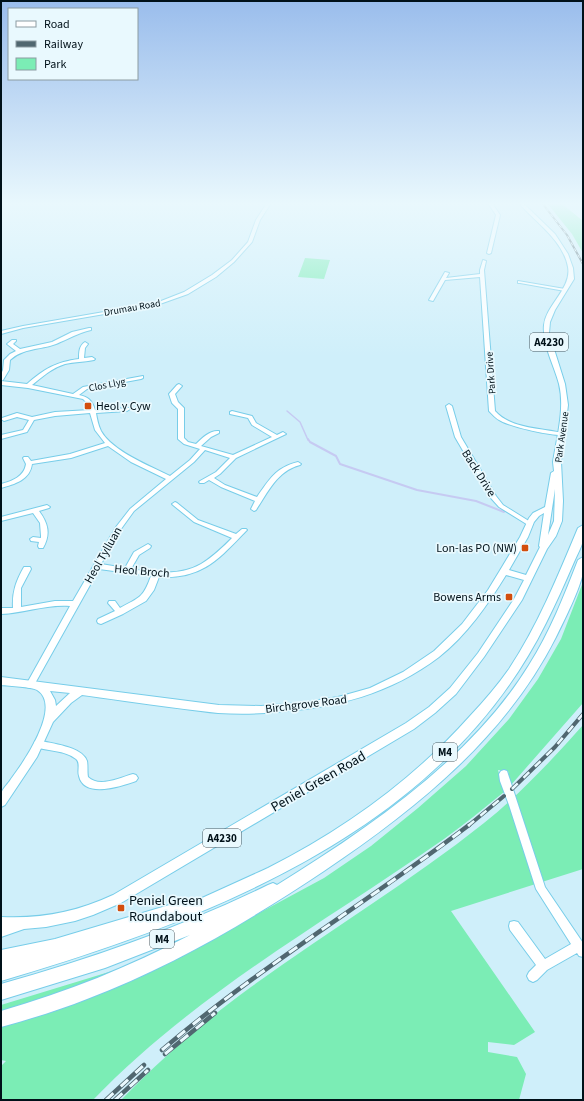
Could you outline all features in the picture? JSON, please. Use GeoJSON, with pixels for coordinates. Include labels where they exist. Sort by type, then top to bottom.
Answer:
{"type":"FeatureCollection","features":[{"type":"Feature","properties":{"kind":"highway","name":"M4"},"geometry":{"type":"LineString","coordinates":[[1,973],[106,942],[159,923],[223,897],[259,880],[303,856],[367,816],[408,785],[474,722],[499,692],[535,636],[583,528]]}},
{"type":"Feature","properties":{"kind":"highway","name":"M4"},"geometry":{"type":"LineString","coordinates":[[1,1019],[83,994],[142,967],[259,906],[377,826],[420,794],[457,760],[486,730],[512,699],[532,671],[558,620],[583,560]]}},
{"type":"Feature","properties":{"kind":"highway","name":"M4"},"geometry":{"type":"LineString","coordinates":[[1,992],[102,962],[165,938],[230,911],[316,868]]}},
{"type":"Feature","properties":{"kind":"highway","name":"M4"},"geometry":{"type":"LineString","coordinates":[[1,958],[55,947],[157,914],[223,897]]}},
{"type":"Feature","properties":{"kind":"main road","name":"A4230"},"geometry":{"type":"LineString","coordinates":[[565,290],[572,274],[566,254]]}},
{"type":"Feature","properties":{"kind":"main road","name":"Park Avenue"},"geometry":{"type":"LineString","coordinates":[[546,520],[556,471],[564,397],[546,333],[547,322],[552,310],[565,290]]}},
{"type":"Feature","properties":{"kind":"main road","name":"Park Avenue"},"geometry":{"type":"LineString","coordinates":[[556,471],[558,513]]}},
{"type":"Feature","properties":{"kind":"main road","name":"Birchgrove Road"},"geometry":{"type":"LineString","coordinates":[[1,681],[182,705],[251,711],[311,706],[356,698],[373,692],[394,681],[448,645],[472,619],[504,571],[536,515],[548,508]]}},
{"type":"Feature","properties":{"kind":"main road"},"geometry":{"type":"LineString","coordinates":[[530,524],[534,521],[546,520],[558,513]]}},
{"type":"Feature","properties":{"kind":"main road","name":"Peniel Green Road"},"geometry":{"type":"LineString","coordinates":[[1,923],[24,924],[48,922],[73,917],[98,909],[410,726],[432,710],[453,691],[481,655],[529,579],[543,549],[556,527],[558,513]]}},
{"type":"Feature","properties":{"kind":"main road","name":"Peniel Green Road"},"geometry":{"type":"LineString","coordinates":[[543,549],[546,520]]}},
{"type":"Feature","properties":{"kind":"main road"},"geometry":{"type":"LineString","coordinates":[[504,571],[529,579]]}},
{"type":"Feature","properties":{"kind":"main road"},"geometry":{"type":"LineString","coordinates":[[34,685],[47,693],[52,703],[50,719]]}},
{"type":"Feature","properties":{"kind":"main road"},"geometry":{"type":"LineString","coordinates":[[1,802],[17,781],[50,719],[71,696],[81,691]]}},
{"type":"Feature","properties":{"kind":"main road","name":"Peniel Green Road"},"geometry":{"type":"LineString","coordinates":[[1,931],[24,924]]}},
{"type":"Feature","properties":{"kind":"street","name":"Drumau Road"},"geometry":{"type":"LineString","coordinates":[[1,333],[30,326],[157,304],[186,292],[214,276],[239,254]]}},
{"type":"Feature","properties":{"kind":"street","name":"Park Drive"},"geometry":{"type":"LineString","coordinates":[[484,261],[483,275],[492,411],[496,416],[508,423],[561,434]]}},
{"type":"Feature","properties":{"kind":"street"},"geometry":{"type":"LineString","coordinates":[[431,300],[445,279],[447,273]]}},
{"type":"Feature","properties":{"kind":"street"},"geometry":{"type":"LineString","coordinates":[[445,279],[483,275]]}},
{"type":"Feature","properties":{"kind":"street"},"geometry":{"type":"LineString","coordinates":[[520,282],[565,290]]}},
{"type":"Feature","properties":{"kind":"street"},"geometry":{"type":"LineString","coordinates":[[1,379],[6,370],[7,360],[18,351],[55,342],[68,334],[89,329]]}},
{"type":"Feature","properties":{"kind":"street"},"geometry":{"type":"LineString","coordinates":[[14,341],[10,344],[18,351]]}},
{"type":"Feature","properties":{"kind":"street"},"geometry":{"type":"LineString","coordinates":[[81,360],[82,348],[85,344]]}},
{"type":"Feature","properties":{"kind":"street"},"geometry":{"type":"LineString","coordinates":[[28,386],[46,370],[56,364],[92,359]]}},
{"type":"Feature","properties":{"kind":"street","name":"Clos Llyg"},"geometry":{"type":"LineString","coordinates":[[75,395],[85,388],[141,377]]}},
{"type":"Feature","properties":{"kind":"street"},"geometry":{"type":"LineString","coordinates":[[1,383],[28,386],[75,395],[88,401],[99,433],[109,444],[129,458],[171,478]]}},
{"type":"Feature","properties":{"kind":"street"},"geometry":{"type":"LineString","coordinates":[[180,386],[172,394],[182,411],[181,439],[234,457]]}},
{"type":"Feature","properties":{"kind":"street","name":"Back Drive"},"geometry":{"type":"LineString","coordinates":[[449,406],[458,437],[493,497],[501,506],[530,524]]}},
{"type":"Feature","properties":{"kind":"street"},"geometry":{"type":"LineString","coordinates":[[4,419],[17,415],[32,419],[44,416],[127,409]]}},
{"type":"Feature","properties":{"kind":"street"},"geometry":{"type":"LineString","coordinates":[[232,413],[250,417],[254,424],[276,437]]}},
{"type":"Feature","properties":{"kind":"street"},"geometry":{"type":"LineString","coordinates":[[1,438],[25,431],[32,419]]}},
{"type":"Feature","properties":{"kind":"street","name":"Heol Tylluan"},"geometry":{"type":"LineString","coordinates":[[34,685],[74,604],[118,528],[132,510],[171,478],[201,447],[209,436],[217,432]]}},
{"type":"Feature","properties":{"kind":"street"},"geometry":{"type":"LineString","coordinates":[[202,482],[210,478],[234,457],[283,434]]}},
{"type":"Feature","properties":{"kind":"street"},"geometry":{"type":"LineString","coordinates":[[1,486],[22,478],[29,468],[28,460],[71,456],[109,444]]}},
{"type":"Feature","properties":{"kind":"street"},"geometry":{"type":"LineString","coordinates":[[254,509],[258,500],[280,472],[285,468],[298,464]]}},
{"type":"Feature","properties":{"kind":"street"},"geometry":{"type":"LineString","coordinates":[[210,478],[223,486],[258,500]]}},
{"type":"Feature","properties":{"kind":"street"},"geometry":{"type":"LineString","coordinates":[[175,504],[196,521],[237,537]]}},
{"type":"Feature","properties":{"kind":"street"},"geometry":{"type":"LineString","coordinates":[[1,519],[47,507]]}},
{"type":"Feature","properties":{"kind":"street"},"geometry":{"type":"LineString","coordinates":[[33,540],[42,543],[46,529],[35,510]]}},
{"type":"Feature","properties":{"kind":"street","name":"Heol Broch"},"geometry":{"type":"LineString","coordinates":[[97,566],[156,574],[183,574],[204,565],[244,530]]}},
{"type":"Feature","properties":{"kind":"street"},"geometry":{"type":"LineString","coordinates":[[127,570],[136,554],[148,546]]}},
{"type":"Feature","properties":{"kind":"street"},"geometry":{"type":"LineString","coordinates":[[17,610],[16,594],[18,583],[27,569]]}},
{"type":"Feature","properties":{"kind":"street"},"geometry":{"type":"LineString","coordinates":[[101,621],[142,599],[150,590],[156,574]]}},
{"type":"Feature","properties":{"kind":"street"},"geometry":{"type":"LineString","coordinates":[[1,611],[17,610],[48,603],[60,602],[74,604]]}},
{"type":"Feature","properties":{"kind":"street"},"geometry":{"type":"LineString","coordinates":[[112,603],[120,612]]}},
{"type":"Feature","properties":{"kind":"street"},"geometry":{"type":"LineString","coordinates":[[38,744],[72,752],[79,756],[83,762],[84,779],[91,785],[98,786],[133,778]]}},
{"type":"Feature","properties":{"kind":"street"},"geometry":{"type":"LineString","coordinates":[[504,774],[523,837],[541,889],[581,949],[542,966],[533,976]]}},
{"type":"Feature","properties":{"kind":"street"},"geometry":{"type":"LineString","coordinates":[[514,926],[542,966]]}},
{"type":"Feature","properties":{"kind":"green space"},"geometry":{"type":"Polygon","coordinates":[[[305,258],[330,260],[324,279],[298,277],[305,258]]]}},
{"type":"Feature","properties":{"kind":"green space"},"geometry":{"type":"Polygon","coordinates":[[[583,582],[583,703],[511,785],[508,771],[498,770],[504,792],[444,839],[307,930],[218,993],[174,1026],[93,1100],[1,1100],[1,1066],[6,1061],[1,1060],[1,1026],[112,989],[224,932],[324,878],[371,846],[418,808],[466,766],[509,719],[538,679],[561,639],[583,582]]]}},
{"type":"Feature","properties":{"kind":"green space"},"geometry":{"type":"Polygon","coordinates":[[[583,725],[583,869],[451,911],[535,1032],[514,1045],[488,1042],[488,1052],[517,1057],[526,1074],[519,1100],[121,1100],[184,1040],[234,1000],[280,966],[427,866],[484,823],[536,776],[583,725]]]}},
{"type":"Feature","properties":{"kind":"green space"},"geometry":{"type":"Polygon","coordinates":[[[122,968],[67,992],[1,1011],[1,1005],[122,968]]]}},
{"type":"Feature","properties":{"kind":"waterway"},"geometry":{"type":"LineString","coordinates":[[287,411],[300,422],[308,440]]}},
{"type":"Feature","properties":{"kind":"waterway"},"geometry":{"type":"LineString","coordinates":[[308,439],[310,442],[336,456],[340,464],[417,490],[476,501],[504,512]]}},
{"type":"Feature","properties":{"kind":"railway"},"geometry":{"type":"LineString","coordinates":[[578,254],[583,264]]}},
{"type":"Feature","properties":{"kind":"railway"},"geometry":{"type":"LineString","coordinates":[[512,789],[555,747],[583,714]]}},
{"type":"Feature","properties":{"kind":"railway"},"geometry":{"type":"LineString","coordinates":[[468,826],[504,796]]}},
{"type":"Feature","properties":{"kind":"railway"},"geometry":{"type":"LineString","coordinates":[[162,1050],[275,963],[469,825]]}},
{"type":"Feature","properties":{"kind":"railway"},"geometry":{"type":"LineString","coordinates":[[165,1054],[215,1013]]}},
{"type":"Feature","properties":{"kind":"railway"},"geometry":{"type":"LineString","coordinates":[[106,1100],[144,1065]]}},
{"type":"Feature","properties":{"kind":"railway"},"geometry":{"type":"LineString","coordinates":[[115,1100],[148,1070]]}},
{"type":"Feature","properties":{"kind":"place","name":"Heol y Cyw"},"geometry":{"type":"Point","coordinates":[88,406]}},
{"type":"Feature","properties":{"kind":"place","name":"Lon-las PO (NW)"},"geometry":{"type":"Point","coordinates":[525,548]}},
{"type":"Feature","properties":{"kind":"place","name":"Bowens Arms"},"geometry":{"type":"Point","coordinates":[509,597]}},
{"type":"Feature","properties":{"kind":"place","name":"Peniel Green Roundabout"},"geometry":{"type":"Point","coordinates":[121,908]}}]}
